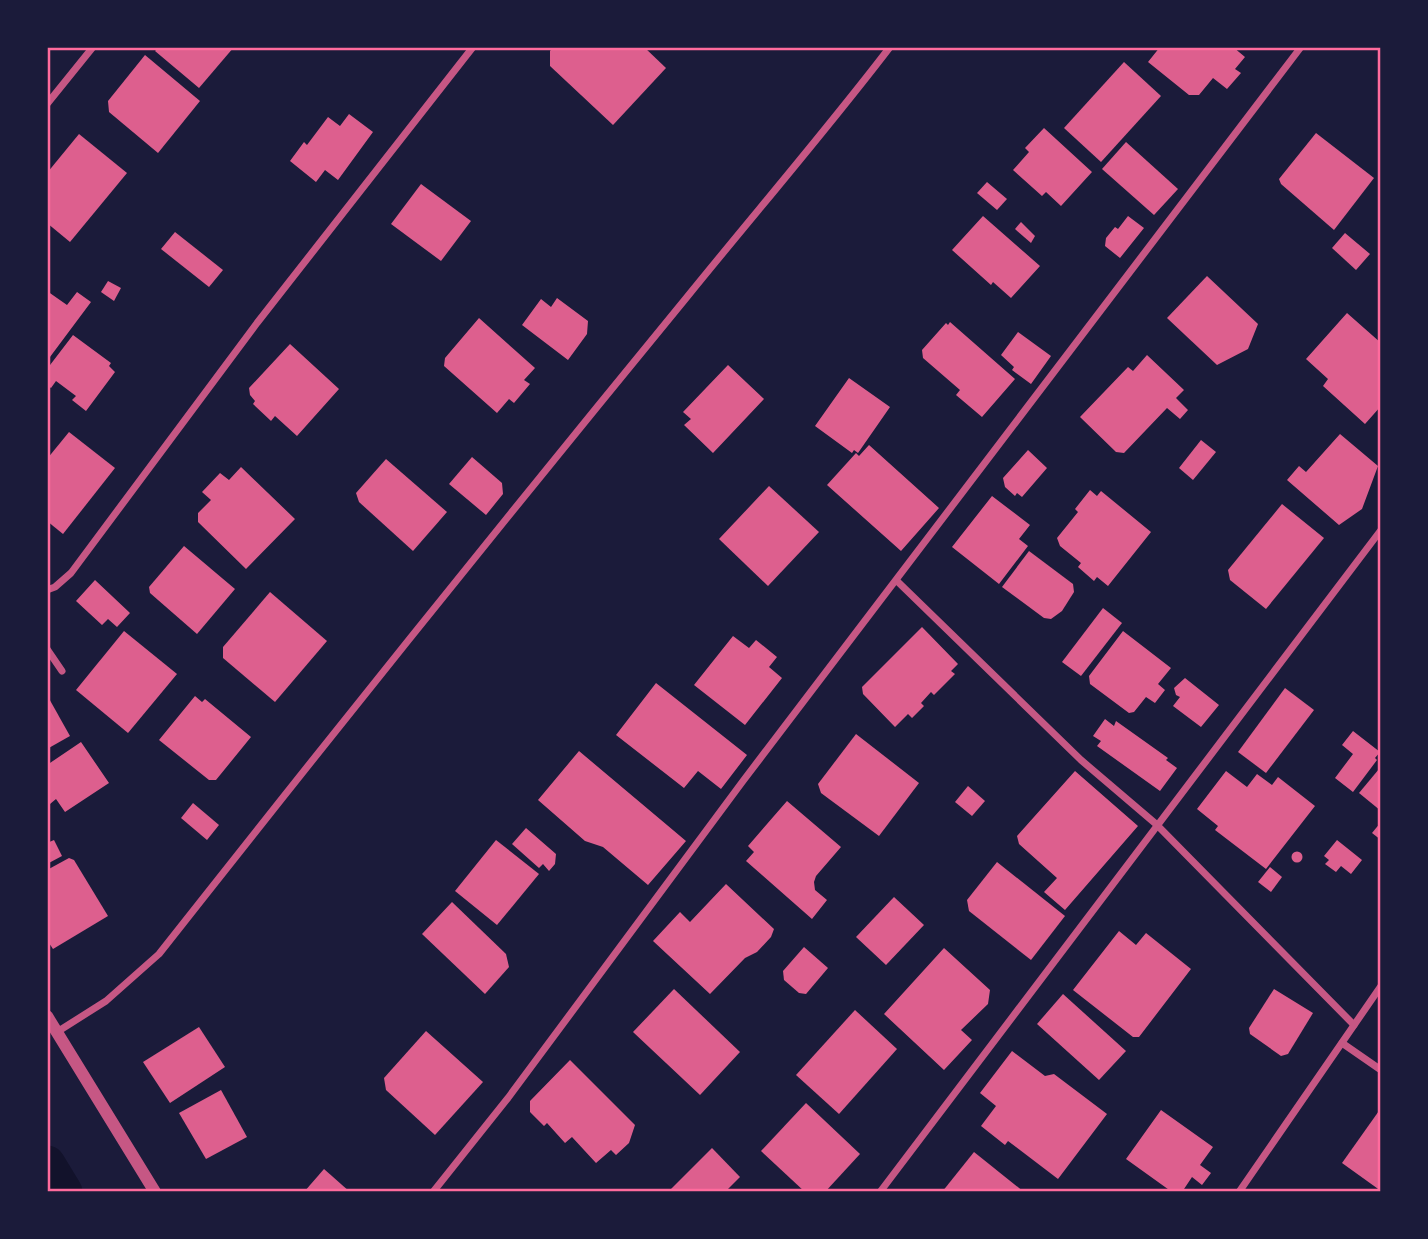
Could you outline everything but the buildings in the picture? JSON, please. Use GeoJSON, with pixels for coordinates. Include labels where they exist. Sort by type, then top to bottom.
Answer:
{"type":"FeatureCollection","features":[{"type":"Feature","properties":{"kind":"street"},"geometry":{"type":"LineString","coordinates":[[47,104],[93,47]]}},
{"type":"Feature","properties":{"kind":"street"},"geometry":{"type":"LineString","coordinates":[[47,590],[55,587],[71,573],[257,323],[473,47]]}},
{"type":"Feature","properties":{"kind":"street"},"geometry":{"type":"LineString","coordinates":[[57,1032],[106,1001],[159,954],[422,622],[831,124],[890,47]]}},
{"type":"Feature","properties":{"kind":"street"},"geometry":{"type":"LineString","coordinates":[[433,1192],[508,1098],[734,792],[1301,47]]}},
{"type":"Feature","properties":{"kind":"street"},"geometry":{"type":"LineString","coordinates":[[880,1192],[1381,530]]}},
{"type":"Feature","properties":{"kind":"street"},"geometry":{"type":"LineString","coordinates":[[897,581],[1071,751],[1156,824],[1354,1025]]}},
{"type":"Feature","properties":{"kind":"street"},"geometry":{"type":"LineString","coordinates":[[47,649],[62,671]]}},
{"type":"Feature","properties":{"kind":"street"},"geometry":{"type":"LineString","coordinates":[[1239,1192],[1381,986]]}},
{"type":"Feature","properties":{"kind":"street"},"geometry":{"type":"LineString","coordinates":[[47,1016],[155,1192]]}},
{"type":"Feature","properties":{"kind":"street"},"geometry":{"type":"LineString","coordinates":[[1342,1043],[1381,1070]]}},
{"type":"Feature","properties":{"kind":"waterway"},"geometry":{"type":"LineString","coordinates":[[47,1164],[64,1192]]}}]}
